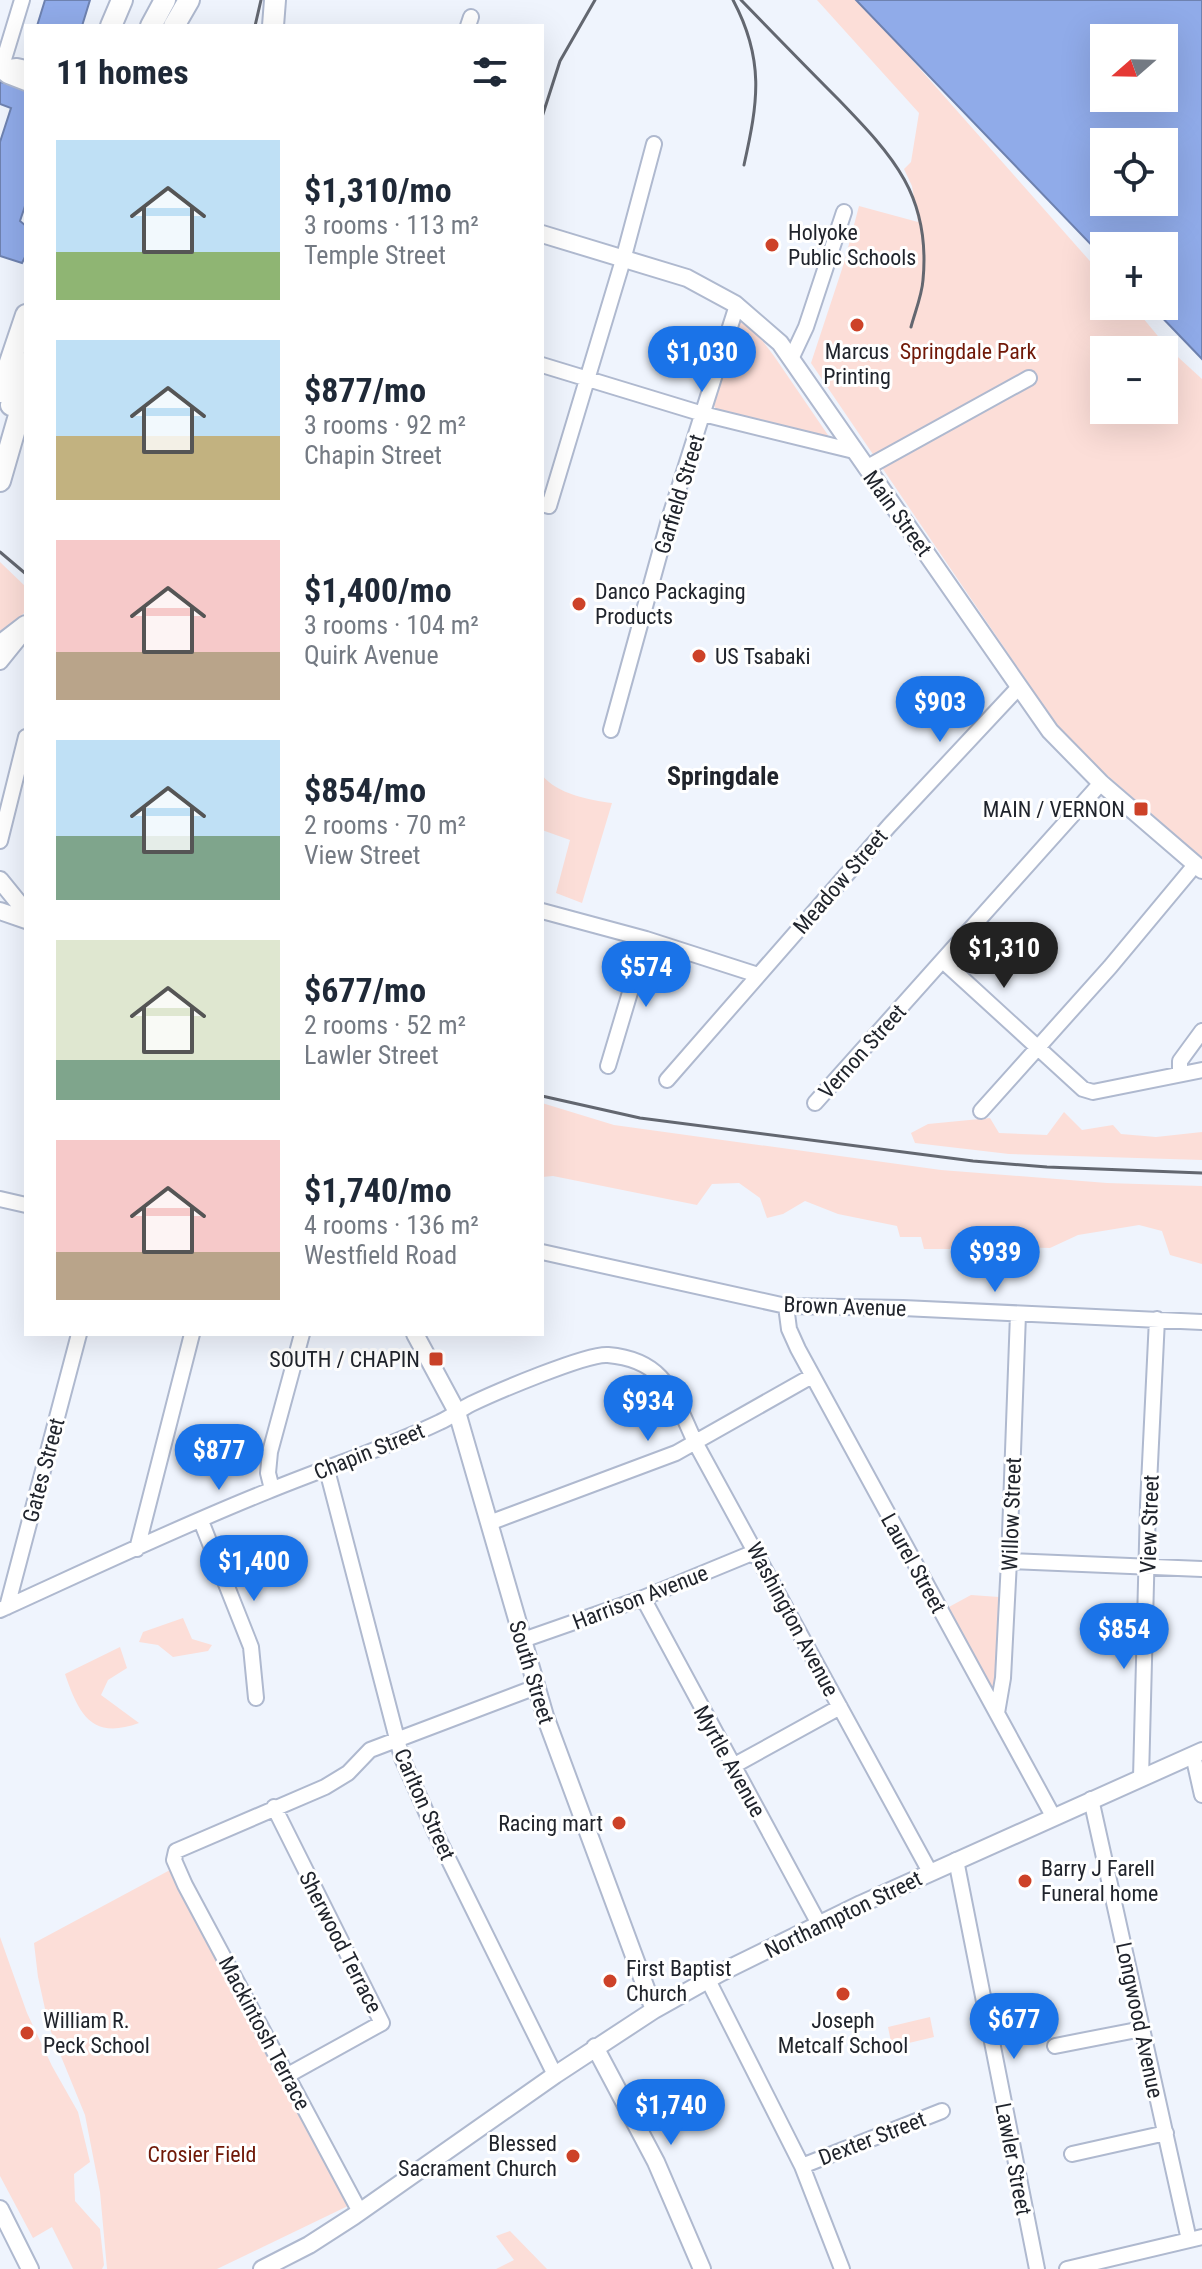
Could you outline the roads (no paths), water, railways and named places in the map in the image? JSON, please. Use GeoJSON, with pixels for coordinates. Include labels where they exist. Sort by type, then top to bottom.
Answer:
{"type":"FeatureCollection","features":[{"type":"Feature","properties":{"kind":"highway"},"geometry":{"type":"LineString","coordinates":[[112,24],[122,0]]}},
{"type":"Feature","properties":{"kind":"highway"},"geometry":{"type":"LineString","coordinates":[[152,24],[165,0]]}},
{"type":"Feature","properties":{"kind":"highway"},"geometry":{"type":"LineString","coordinates":[[175,24],[189,0]]}},
{"type":"Feature","properties":{"kind":"highway"},"geometry":{"type":"LineString","coordinates":[[273,24],[275,0]]}},
{"type":"Feature","properties":{"kind":"highway"},"geometry":{"type":"LineString","coordinates":[[0,357],[24,305]]}},
{"type":"Feature","properties":{"kind":"highway"},"geometry":{"type":"LineString","coordinates":[[0,392],[24,321]]}},
{"type":"Feature","properties":{"kind":"highway"},"geometry":{"type":"LineString","coordinates":[[0,435],[24,369]]}},
{"type":"Feature","properties":{"kind":"highway"},"geometry":{"type":"LineString","coordinates":[[0,481],[24,398]]}},
{"type":"Feature","properties":{"kind":"main road","name":"Main Street"},"geometry":{"type":"LineString","coordinates":[[544,235],[687,278],[737,305],[780,343],[1050,731],[1076,761],[1199,867]]}},
{"type":"Feature","properties":{"kind":"main road"},"geometry":{"type":"LineString","coordinates":[[0,880],[24,913]]}},
{"type":"Feature","properties":{"kind":"main road"},"geometry":{"type":"LineString","coordinates":[[0,901],[24,914]]}},
{"type":"Feature","properties":{"kind":"main road"},"geometry":{"type":"LineString","coordinates":[[0,911],[24,916]]}},
{"type":"Feature","properties":{"kind":"main road","name":"South Street"},"geometry":{"type":"LineString","coordinates":[[416,1336],[457,1412],[536,1687],[564,1773],[654,2010]]}},
{"type":"Feature","properties":{"kind":"main road","name":"Northampton Street"},"geometry":{"type":"LineString","coordinates":[[262,2269],[309,2245],[360,2212],[595,2047],[708,1980],[930,1872],[1198,1753]]}},
{"type":"Feature","properties":{"kind":"main road"},"geometry":{"type":"LineString","coordinates":[[595,2047],[655,2160],[702,2269]]}},
{"type":"Feature","properties":{"kind":"main road"},"geometry":{"type":"LineString","coordinates":[[0,2209],[30,2269]]}},
{"type":"Feature","properties":{"kind":"street"},"geometry":{"type":"LineString","coordinates":[[14,72],[22,0]]}},
{"type":"Feature","properties":{"kind":"street"},"geometry":{"type":"LineString","coordinates":[[546,505],[588,380],[654,144]]}},
{"type":"Feature","properties":{"kind":"street"},"geometry":{"type":"LineString","coordinates":[[791,359],[806,327],[844,212]]}},
{"type":"Feature","properties":{"kind":"street","name":"Garfield Street"},"geometry":{"type":"LineString","coordinates":[[611,730],[670,516],[737,305]]}},
{"type":"Feature","properties":{"kind":"street"},"geometry":{"type":"LineString","coordinates":[[544,366],[703,414],[854,451]]}},
{"type":"Feature","properties":{"kind":"street"},"geometry":{"type":"LineString","coordinates":[[866,468],[1029,378]]}},
{"type":"Feature","properties":{"kind":"street"},"geometry":{"type":"LineString","coordinates":[[0,662],[16,640]]}},
{"type":"Feature","properties":{"kind":"street","name":"Meadow Street"},"geometry":{"type":"LineString","coordinates":[[667,1080],[889,826],[1019,687]]}},
{"type":"Feature","properties":{"kind":"street"},"geometry":{"type":"LineString","coordinates":[[0,841],[24,745]]}},
{"type":"Feature","properties":{"kind":"street","name":"Vernon Street"},"geometry":{"type":"LineString","coordinates":[[815,1103],[1101,783]]}},
{"type":"Feature","properties":{"kind":"street"},"geometry":{"type":"LineString","coordinates":[[981,1111],[1199,867]]}},
{"type":"Feature","properties":{"kind":"street"},"geometry":{"type":"LineString","coordinates":[[544,912],[646,939],[758,975]]}},
{"type":"Feature","properties":{"kind":"street"},"geometry":{"type":"LineString","coordinates":[[608,1066],[646,939]]}},
{"type":"Feature","properties":{"kind":"street"},"geometry":{"type":"LineString","coordinates":[[943,961],[1083,1089],[1093,1092],[1202,1070]]}},
{"type":"Feature","properties":{"kind":"street"},"geometry":{"type":"LineString","coordinates":[[1180,1074],[1180,1061],[1202,1031]]}},
{"type":"Feature","properties":{"kind":"street"},"geometry":{"type":"LineString","coordinates":[[0,1199],[24,1205]]}},
{"type":"Feature","properties":{"kind":"street","name":"Brown Avenue"},"geometry":{"type":"LineString","coordinates":[[544,1252],[786,1306],[903,1308],[1202,1322]]}},
{"type":"Feature","properties":{"kind":"street","name":"Laurel Street"},"geometry":{"type":"LineString","coordinates":[[786,1306],[791,1336],[1053,1816]]}},
{"type":"Feature","properties":{"kind":"street","name":"Willow Street"},"geometry":{"type":"LineString","coordinates":[[997,1713],[1003,1678],[1018,1314]]}},
{"type":"Feature","properties":{"kind":"street","name":"View Street"},"geometry":{"type":"LineString","coordinates":[[1141,1778],[1157,1319]]}},
{"type":"Feature","properties":{"kind":"street","name":"Gates Street"},"geometry":{"type":"LineString","coordinates":[[4,1608],[78,1336]]}},
{"type":"Feature","properties":{"kind":"street"},"geometry":{"type":"LineString","coordinates":[[137,1549],[191,1336]]}},
{"type":"Feature","properties":{"kind":"street"},"geometry":{"type":"LineString","coordinates":[[272,1489],[268,1473],[270,1452],[301,1336]]}},
{"type":"Feature","properties":{"kind":"street","name":"Chapin Street"},"geometry":{"type":"LineString","coordinates":[[4,1608],[272,1489],[327,1470],[442,1421],[470,1404],[594,1356],[610,1355],[653,1368]]}},
{"type":"Feature","properties":{"kind":"street","name":"Washington Avenue"},"geometry":{"type":"LineString","coordinates":[[653,1368],[672,1394],[695,1442],[930,1872]]}},
{"type":"Feature","properties":{"kind":"street"},"geometry":{"type":"LineString","coordinates":[[489,1523],[676,1453],[812,1376]]}},
{"type":"Feature","properties":{"kind":"street","name":"Carlton Street"},"geometry":{"type":"LineString","coordinates":[[327,1470],[402,1758],[436,1834],[555,2075]]}},
{"type":"Feature","properties":{"kind":"street"},"geometry":{"type":"LineString","coordinates":[[201,1521],[251,1647],[256,1698]]}},
{"type":"Feature","properties":{"kind":"street","name":"Harrison Avenue"},"geometry":{"type":"LineString","coordinates":[[523,1640],[643,1598],[757,1551]]}},
{"type":"Feature","properties":{"kind":"street"},"geometry":{"type":"LineString","coordinates":[[1009,1561],[1202,1569]]}},
{"type":"Feature","properties":{"kind":"street","name":"Myrtle Avenue"},"geometry":{"type":"LineString","coordinates":[[643,1598],[819,1924]]}},
{"type":"Feature","properties":{"kind":"street"},"geometry":{"type":"LineString","coordinates":[[274,1807],[325,1787],[348,1773],[370,1750],[536,1687]]}},
{"type":"Feature","properties":{"kind":"street"},"geometry":{"type":"LineString","coordinates":[[733,1766],[840,1707]]}},
{"type":"Feature","properties":{"kind":"street"},"geometry":{"type":"LineString","coordinates":[[1198,1753],[1202,1795]]}},
{"type":"Feature","properties":{"kind":"street","name":"Longwood Avenue"},"geometry":{"type":"LineString","coordinates":[[1091,1799],[1166,2133],[1196,2239]]}},
{"type":"Feature","properties":{"kind":"street","name":"Mackintosh Terrace"},"geometry":{"type":"LineString","coordinates":[[274,1807],[176,1852],[174,1860],[360,2212]]}},
{"type":"Feature","properties":{"kind":"street","name":"Sherwood Terrace"},"geometry":{"type":"LineString","coordinates":[[274,1807],[382,2023],[288,2075]]}},
{"type":"Feature","properties":{"kind":"street","name":"Lawler Street"},"geometry":{"type":"LineString","coordinates":[[956,1860],[1037,2269]]}},
{"type":"Feature","properties":{"kind":"street"},"geometry":{"type":"LineString","coordinates":[[708,1980],[802,2166],[842,2269]]}},
{"type":"Feature","properties":{"kind":"street"},"geometry":{"type":"LineString","coordinates":[[1055,2046],[1142,2029]]}},
{"type":"Feature","properties":{"kind":"street","name":"Dexter Street"},"geometry":{"type":"LineString","coordinates":[[802,2166],[942,2111]]}},
{"type":"Feature","properties":{"kind":"street"},"geometry":{"type":"LineString","coordinates":[[1072,2154],[1166,2133]]}},
{"type":"Feature","properties":{"kind":"street"},"geometry":{"type":"LineString","coordinates":[[1067,2269],[1102,2264],[1196,2239]]}},
{"type":"Feature","properties":{"kind":"water"},"geometry":{"type":"Polygon","coordinates":[[[45,0],[90,0],[83,24],[38,24],[45,0]]]}},
{"type":"Feature","properties":{"kind":"water"},"geometry":{"type":"Polygon","coordinates":[[[856,0],[1202,0],[1202,359],[1164,320],[1178,320],[1178,232],[1090,232],[1090,243],[856,0]]]}},
{"type":"Feature","properties":{"kind":"water"},"geometry":{"type":"Polygon","coordinates":[[[24,66],[24,209],[20,221],[24,224],[22,263],[0,256],[0,142],[11,108],[0,104],[0,82],[18,86],[24,66]]]}},
{"type":"Feature","properties":{"kind":"railway"},"geometry":{"type":"LineString","coordinates":[[255,24],[261,0]]}},
{"type":"Feature","properties":{"kind":"railway"},"geometry":{"type":"LineString","coordinates":[[544,111],[560,61],[595,0]]}},
{"type":"Feature","properties":{"kind":"railway"},"geometry":{"type":"LineString","coordinates":[[733,0],[750,42],[756,81],[753,121],[744,165]]}},
{"type":"Feature","properties":{"kind":"railway"},"geometry":{"type":"LineString","coordinates":[[741,0],[858,120],[891,159],[904,180],[921,224],[924,250],[920,298],[911,327]]}},
{"type":"Feature","properties":{"kind":"railway"},"geometry":{"type":"LineString","coordinates":[[0,552],[24,572]]}},
{"type":"Feature","properties":{"kind":"railway"},"geometry":{"type":"LineString","coordinates":[[544,1096],[640,1118],[973,1161],[1202,1173]]}},
{"type":"Feature","properties":{"kind":"place","name":"Holyoke Public Schools"},"geometry":{"type":"Point","coordinates":[772,245]}},
{"type":"Feature","properties":{"kind":"place","name":"Marcus Printing"},"geometry":{"type":"Point","coordinates":[857,325]}},
{"type":"Feature","properties":{"kind":"place","name":"Danco Packaging Products"},"geometry":{"type":"Point","coordinates":[579,604]}},
{"type":"Feature","properties":{"kind":"place","name":"US Tsabaki"},"geometry":{"type":"Point","coordinates":[699,656]}},
{"type":"Feature","properties":{"kind":"place","name":"MAIN / VERNON"},"geometry":{"type":"Point","coordinates":[1141,809]}},
{"type":"Feature","properties":{"kind":"place","name":"SOUTH / CHAPIN"},"geometry":{"type":"Point","coordinates":[436,1359]}},
{"type":"Feature","properties":{"kind":"place","name":"Racing mart"},"geometry":{"type":"Point","coordinates":[619,1823]}},
{"type":"Feature","properties":{"kind":"place","name":"Barry J Farell Funeral home"},"geometry":{"type":"Point","coordinates":[1025,1881]}},
{"type":"Feature","properties":{"kind":"place","name":"First Baptist Church"},"geometry":{"type":"Point","coordinates":[610,1981]}},
{"type":"Feature","properties":{"kind":"place","name":"Joseph Metcalf School"},"geometry":{"type":"Point","coordinates":[843,1994]}},
{"type":"Feature","properties":{"kind":"place","name":"William R. Peck School"},"geometry":{"type":"Point","coordinates":[27,2033]}},
{"type":"Feature","properties":{"kind":"place","name":"Blessed Sacrament Church"},"geometry":{"type":"Point","coordinates":[573,2156]}},
{"type":"Feature","properties":{"kind":"district","name":"Springdale"},"geometry":{"type":"Point","coordinates":[723,776]}},
{"type":"Feature","properties":{"kind":"park label","name":"Springdale Park"},"geometry":{"type":"Point","coordinates":[968,351]}},
{"type":"Feature","properties":{"kind":"park label","name":"Crosier Field"},"geometry":{"type":"Point","coordinates":[202,2154]}}]}
